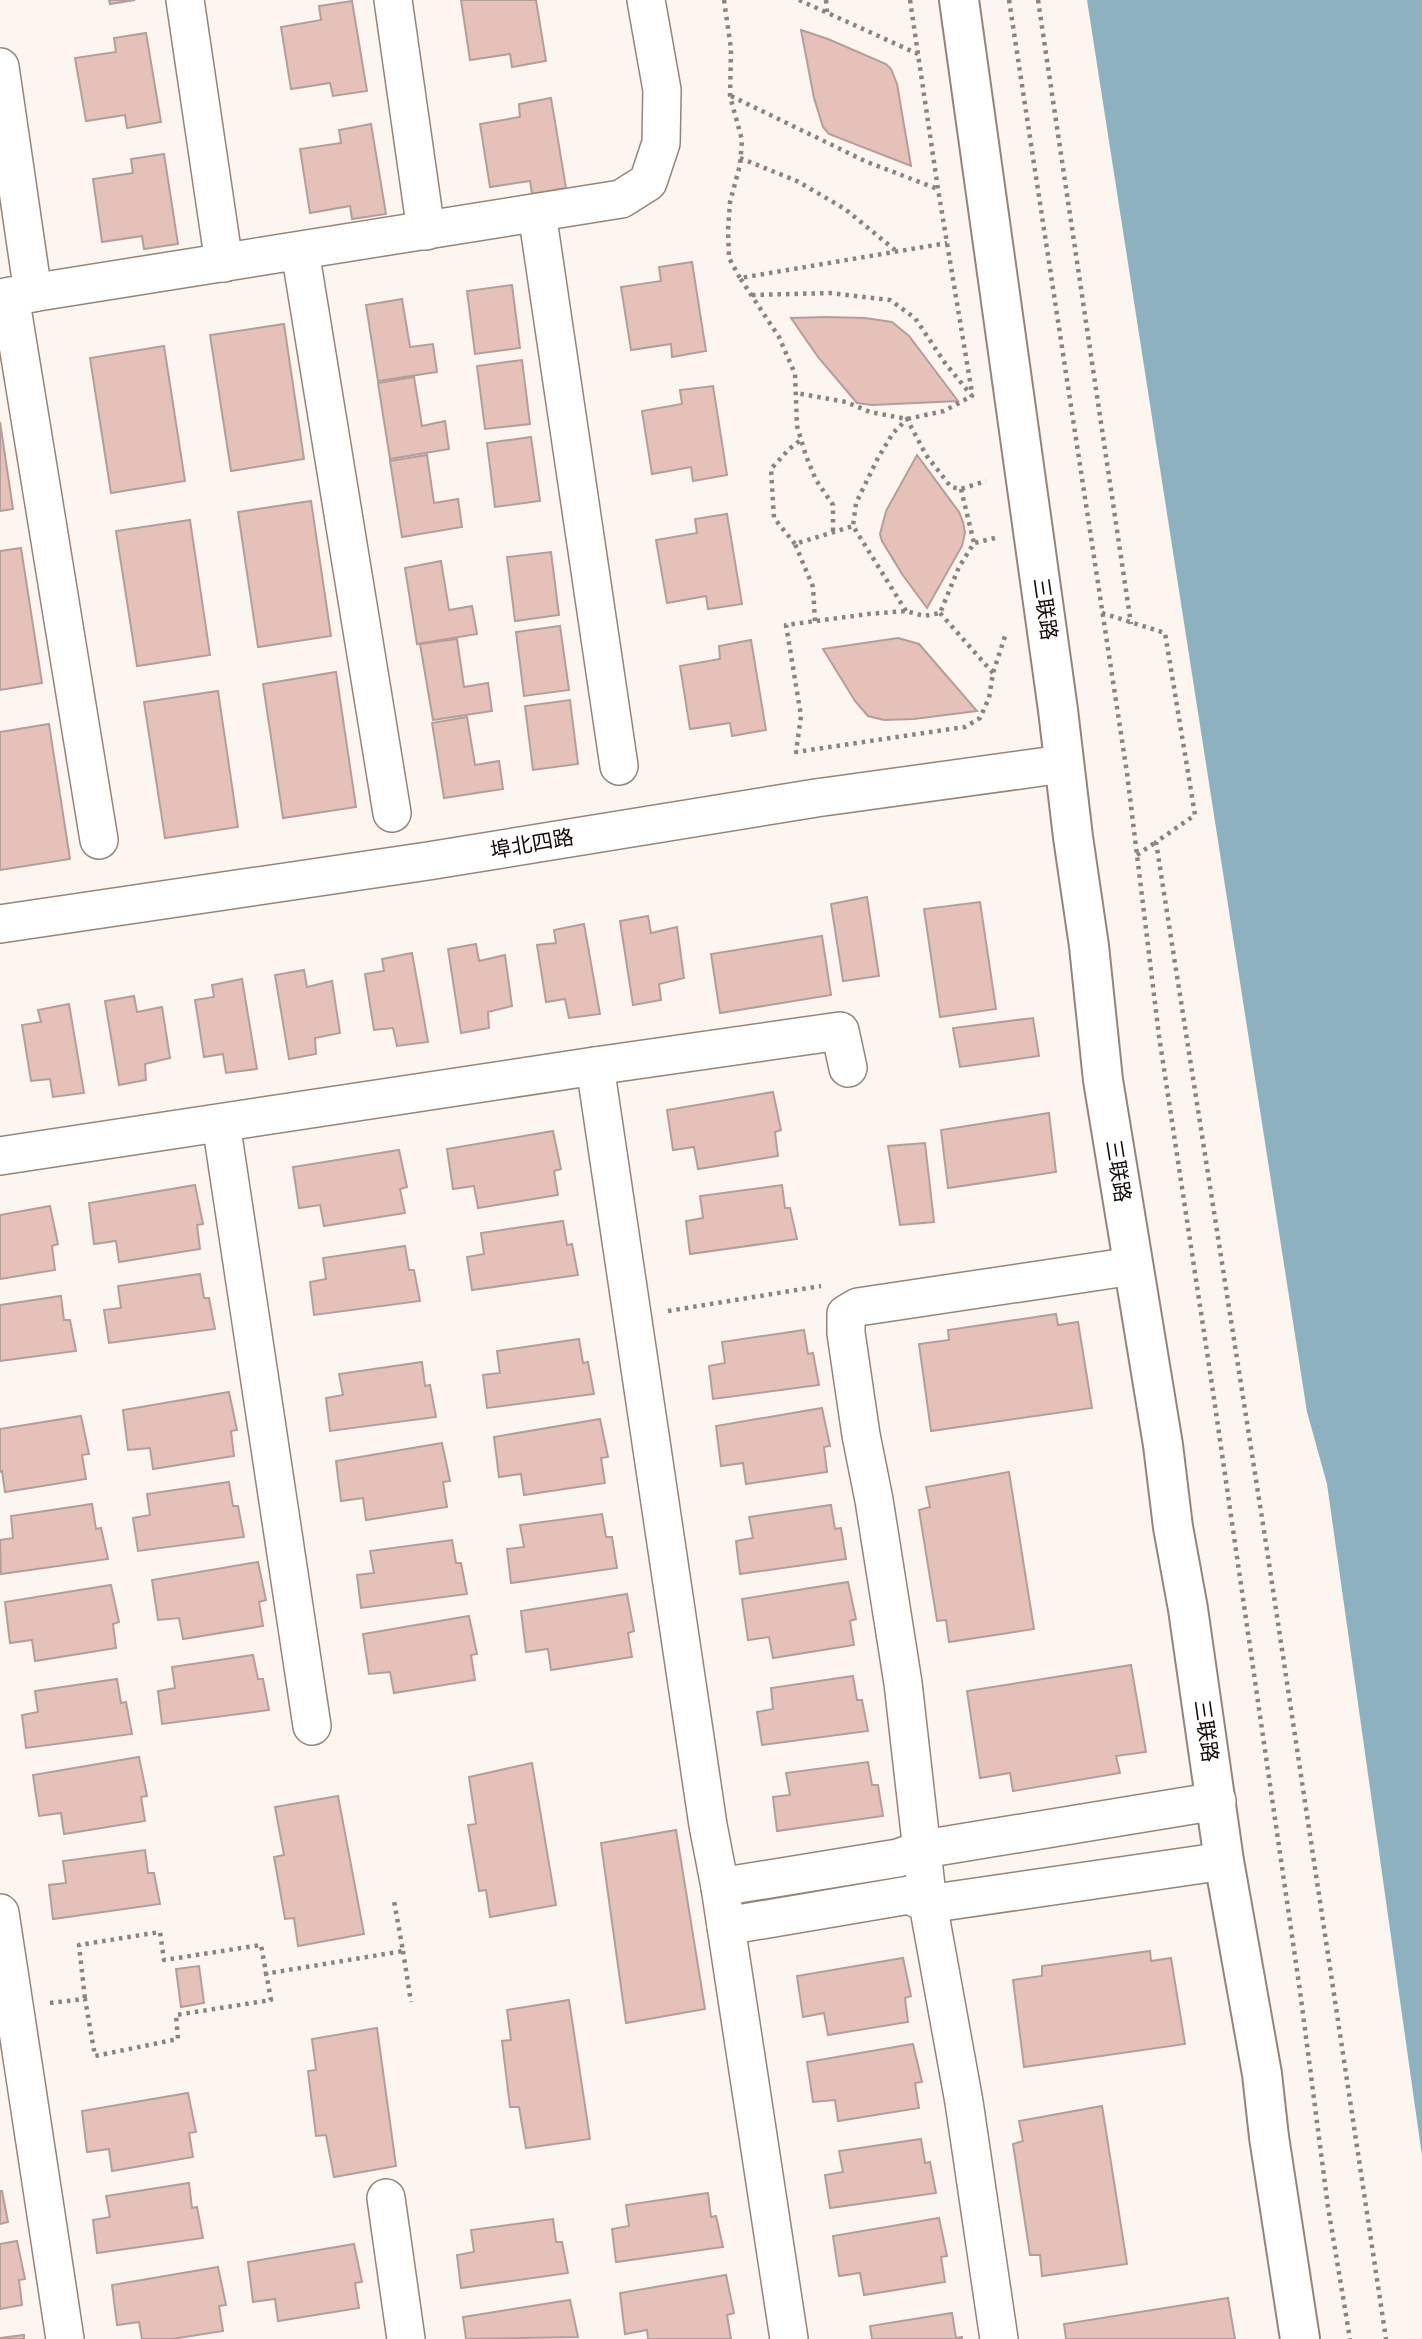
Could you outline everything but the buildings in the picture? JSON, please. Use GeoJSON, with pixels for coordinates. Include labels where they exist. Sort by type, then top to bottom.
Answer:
{"type":"FeatureCollection","features":[{"type":"Feature","properties":{"kind":"main road","name":"三联路"},"geometry":{"type":"LineString","coordinates":[[959,0],[1055,682],[1103,1080],[1217,1801],[1224,1861],[1262,2074],[1300,2339]]}},
{"type":"Feature","properties":{"kind":"street"},"geometry":{"type":"LineString","coordinates":[[185,0],[224,263]]}},
{"type":"Feature","properties":{"kind":"street"},"geometry":{"type":"LineString","coordinates":[[393,0],[426,231]]}},
{"type":"Feature","properties":{"kind":"street"},"geometry":{"type":"LineString","coordinates":[[14,296],[621,199],[648,182],[661,144],[662,90],[646,0]]}},
{"type":"Feature","properties":{"kind":"street"},"geometry":{"type":"LineString","coordinates":[[0,67],[14,296],[99,840]]}},
{"type":"Feature","properties":{"kind":"street"},"geometry":{"type":"LineString","coordinates":[[537,213],[620,766]]}},
{"type":"Feature","properties":{"kind":"street"},"geometry":{"type":"LineString","coordinates":[[300,250],[392,813]]}},
{"type":"Feature","properties":{"kind":"street","name":"埠北四路"},"geometry":{"type":"LineString","coordinates":[[0,924],[428,861],[816,798],[1063,764]]}},
{"type":"Feature","properties":{"kind":"street"},"geometry":{"type":"LineString","coordinates":[[0,1156],[840,1031],[848,1068]]}},
{"type":"Feature","properties":{"kind":"street"},"geometry":{"type":"LineString","coordinates":[[595,1066],[708,1825],[720,1886],[789,2339]]}},
{"type":"Feature","properties":{"kind":"street"},"geometry":{"type":"LineString","coordinates":[[221,1123],[312,1726]]}},
{"type":"Feature","properties":{"kind":"street"},"geometry":{"type":"LineString","coordinates":[[999,2339],[964,2102],[928,1904],[903,1683],[861,1436],[846,1333],[846,1314],[858,1307],[1133,1266]]}},
{"type":"Feature","properties":{"kind":"street"},"geometry":{"type":"LineString","coordinates":[[720,1886],[898,1858],[923,1849],[1217,1801]]}},
{"type":"Feature","properties":{"kind":"street"},"geometry":{"type":"LineString","coordinates":[[726,1926],[909,1895],[928,1904],[1224,1861]]}},
{"type":"Feature","properties":{"kind":"street"},"geometry":{"type":"LineString","coordinates":[[0,1913],[7,2009],[65,2339]]}},
{"type":"Feature","properties":{"kind":"street"},"geometry":{"type":"LineString","coordinates":[[386,2198],[406,2339]]}},
{"type":"Feature","properties":{"kind":"path"},"geometry":{"type":"LineString","coordinates":[[724,0],[731,49],[730,96],[742,140],[730,202],[729,258],[779,337],[795,374],[797,426],[816,480],[833,505],[833,531]]}},
{"type":"Feature","properties":{"kind":"path"},"geometry":{"type":"LineString","coordinates":[[799,0],[918,54]]}},
{"type":"Feature","properties":{"kind":"path"},"geometry":{"type":"LineString","coordinates":[[826,0],[827,13]]}},
{"type":"Feature","properties":{"kind":"path"},"geometry":{"type":"LineString","coordinates":[[910,0],[974,408]]}},
{"type":"Feature","properties":{"kind":"path"},"geometry":{"type":"LineString","coordinates":[[1010,0],[1102,613],[1137,855],[1159,1036],[1300,1991],[1328,2207],[1350,2339]]}},
{"type":"Feature","properties":{"kind":"path"},"geometry":{"type":"LineString","coordinates":[[1038,0],[1131,624]]}},
{"type":"Feature","properties":{"kind":"path"},"geometry":{"type":"LineString","coordinates":[[730,96],[867,162],[938,189]]}},
{"type":"Feature","properties":{"kind":"path"},"geometry":{"type":"LineString","coordinates":[[740,158],[797,181],[845,209],[896,251]]}},
{"type":"Feature","properties":{"kind":"path"},"geometry":{"type":"LineString","coordinates":[[740,278],[947,243]]}},
{"type":"Feature","properties":{"kind":"path"},"geometry":{"type":"LineString","coordinates":[[752,295],[830,293],[890,300],[915,317],[945,363],[972,396]]}},
{"type":"Feature","properties":{"kind":"path"},"geometry":{"type":"LineString","coordinates":[[796,393],[846,401],[870,412],[907,419],[944,411],[972,396]]}},
{"type":"Feature","properties":{"kind":"path"},"geometry":{"type":"LineString","coordinates":[[907,419],[926,455],[951,487],[961,489],[986,481]]}},
{"type":"Feature","properties":{"kind":"path"},"geometry":{"type":"LineString","coordinates":[[906,611],[853,526],[856,503],[878,457],[893,433],[907,419]]}},
{"type":"Feature","properties":{"kind":"path"},"geometry":{"type":"LineString","coordinates":[[802,439],[771,469],[774,518],[796,545],[813,587],[815,621]]}},
{"type":"Feature","properties":{"kind":"path"},"geometry":{"type":"LineString","coordinates":[[984,469],[988,492]]}},
{"type":"Feature","properties":{"kind":"path"},"geometry":{"type":"LineString","coordinates":[[961,489],[974,543]]}},
{"type":"Feature","properties":{"kind":"path"},"geometry":{"type":"LineString","coordinates":[[796,545],[853,526]]}},
{"type":"Feature","properties":{"kind":"path"},"geometry":{"type":"LineString","coordinates":[[993,527],[997,551]]}},
{"type":"Feature","properties":{"kind":"path"},"geometry":{"type":"LineString","coordinates":[[940,613],[959,567],[974,543],[995,538]]}},
{"type":"Feature","properties":{"kind":"path"},"geometry":{"type":"LineString","coordinates":[[940,613],[924,616],[906,611],[786,625],[801,716],[796,752],[965,727],[980,718],[989,698],[993,673],[1009,625]]}},
{"type":"Feature","properties":{"kind":"path"},"geometry":{"type":"LineString","coordinates":[[940,613],[993,673]]}},
{"type":"Feature","properties":{"kind":"path"},"geometry":{"type":"LineString","coordinates":[[1102,613],[1165,633],[1195,815],[1137,855]]}},
{"type":"Feature","properties":{"kind":"path"},"geometry":{"type":"LineString","coordinates":[[1156,842],[1267,1550],[1386,2339]]}},
{"type":"Feature","properties":{"kind":"path"},"geometry":{"type":"LineString","coordinates":[[632,1317],[823,1286]]}},
{"type":"Feature","properties":{"kind":"path"},"geometry":{"type":"LineString","coordinates":[[394,1901],[411,2002]]}},
{"type":"Feature","properties":{"kind":"path"},"geometry":{"type":"LineString","coordinates":[[160,1932],[164,1960],[261,1945],[264,1974],[271,2000],[176,2015],[178,2039],[95,2056],[85,1998],[79,1945],[160,1932]]}},
{"type":"Feature","properties":{"kind":"path"},"geometry":{"type":"LineString","coordinates":[[264,1974],[403,1951]]}},
{"type":"Feature","properties":{"kind":"path"},"geometry":{"type":"LineString","coordinates":[[7,2009],[85,1998]]}},
{"type":"Feature","properties":{"kind":"water"},"geometry":{"type":"Polygon","coordinates":[[[1087,0],[1422,0],[1422,2156],[1327,1484],[1307,1412],[1087,0]]]}}]}
